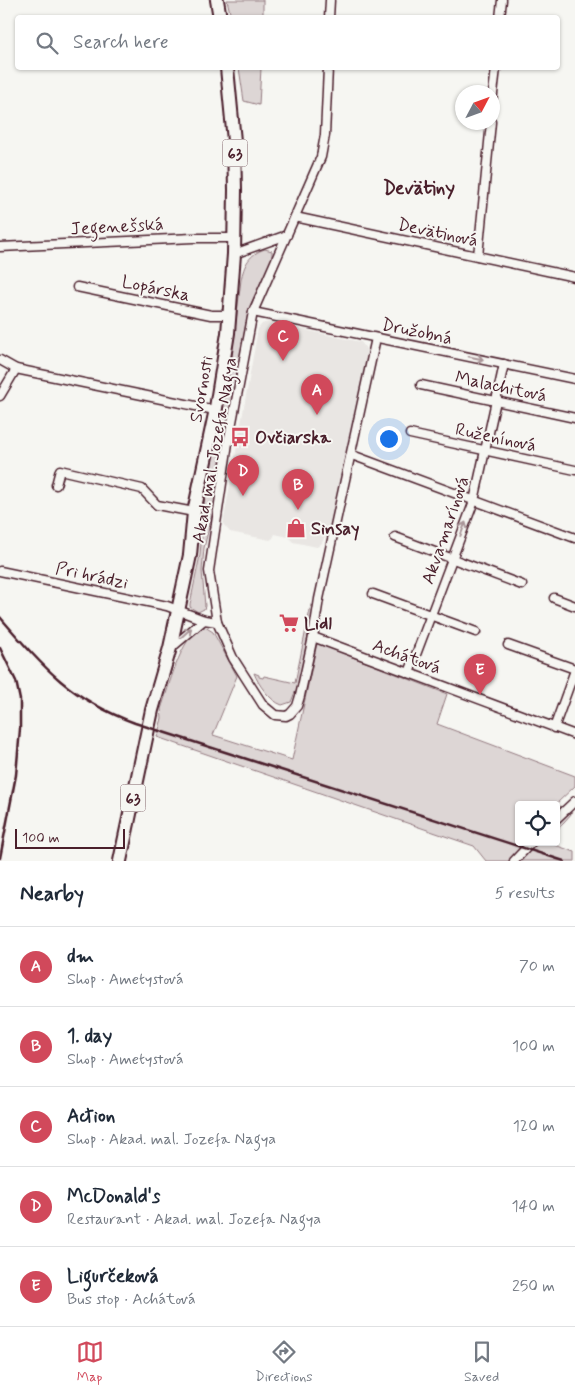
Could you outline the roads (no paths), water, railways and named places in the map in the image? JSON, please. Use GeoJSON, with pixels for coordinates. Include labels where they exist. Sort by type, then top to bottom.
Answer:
{"type":"FeatureCollection","features":[{"type":"Feature","properties":{"kind":"main road"},"geometry":{"type":"LineString","coordinates":[[216,0],[219,15]]}},
{"type":"Feature","properties":{"kind":"main road","name":"Svornosti"},"geometry":{"type":"LineString","coordinates":[[120,861],[152,710],[170,648],[190,555],[194,512],[224,363],[230,315],[235,238],[234,141],[227,70]]}},
{"type":"Feature","properties":{"kind":"street"},"geometry":{"type":"LineString","coordinates":[[329,15],[330,0]]}},
{"type":"Feature","properties":{"kind":"street"},"geometry":{"type":"LineString","coordinates":[[500,15],[502,0]]}},
{"type":"Feature","properties":{"kind":"street","name":"Akad. mal. Jozefa Nagya"},"geometry":{"type":"LineString","coordinates":[[313,638],[297,706],[286,716],[275,715],[263,705],[233,658],[217,622],[209,571],[228,443],[254,312],[322,154],[325,135],[328,70]]}},
{"type":"Feature","properties":{"kind":"street"},"geometry":{"type":"LineString","coordinates":[[494,85],[496,70]]}},
{"type":"Feature","properties":{"kind":"street"},"geometry":{"type":"LineString","coordinates":[[478,256],[490,130]]}},
{"type":"Feature","properties":{"kind":"street","name":"Devätinová"},"geometry":{"type":"LineString","coordinates":[[295,217],[575,277]]}},
{"type":"Feature","properties":{"kind":"street"},"geometry":{"type":"LineString","coordinates":[[234,254],[287,235]]}},
{"type":"Feature","properties":{"kind":"street","name":"Jegenešská"},"geometry":{"type":"LineString","coordinates":[[0,248],[184,238],[235,238]]}},
{"type":"Feature","properties":{"kind":"street","name":"Lopárska"},"geometry":{"type":"LineString","coordinates":[[76,286],[211,315],[230,315]]}},
{"type":"Feature","properties":{"kind":"street","name":"Družobná"},"geometry":{"type":"LineString","coordinates":[[254,312],[575,379]]}},
{"type":"Feature","properties":{"kind":"street"},"geometry":{"type":"LineString","coordinates":[[313,638],[321,590],[376,338]]}},
{"type":"Feature","properties":{"kind":"street"},"geometry":{"type":"LineString","coordinates":[[0,360],[16,370],[210,409],[215,414]]}},
{"type":"Feature","properties":{"kind":"street","name":"Akvamarínová"},"geometry":{"type":"LineString","coordinates":[[409,673],[474,500],[504,364]]}},
{"type":"Feature","properties":{"kind":"street"},"geometry":{"type":"LineString","coordinates":[[0,396],[16,370]]}},
{"type":"Feature","properties":{"kind":"street","name":"Malachitová"},"geometry":{"type":"LineString","coordinates":[[421,384],[575,418]]}},
{"type":"Feature","properties":{"kind":"street","name":"Ruženínová"},"geometry":{"type":"LineString","coordinates":[[410,434],[575,470]]}},
{"type":"Feature","properties":{"kind":"street"},"geometry":{"type":"LineString","coordinates":[[352,454],[575,538]]}},
{"type":"Feature","properties":{"kind":"street"},"geometry":{"type":"LineString","coordinates":[[56,485],[60,470],[142,490],[157,505],[194,512]]}},
{"type":"Feature","properties":{"kind":"street"},"geometry":{"type":"LineString","coordinates":[[395,537],[522,585]]}},
{"type":"Feature","properties":{"kind":"street","name":"Pri hrádzi"},"geometry":{"type":"LineString","coordinates":[[0,572],[167,606],[204,620],[217,622]]}},
{"type":"Feature","properties":{"kind":"street"},"geometry":{"type":"LineString","coordinates":[[373,594],[476,632]]}},
{"type":"Feature","properties":{"kind":"street"},"geometry":{"type":"LineString","coordinates":[[554,598],[575,606]]}},
{"type":"Feature","properties":{"kind":"street"},"geometry":{"type":"LineString","coordinates":[[170,648],[204,620]]}},
{"type":"Feature","properties":{"kind":"street","name":"Achátová"},"geometry":{"type":"LineString","coordinates":[[313,638],[575,735]]}},
{"type":"Feature","properties":{"kind":"street"},"geometry":{"type":"LineString","coordinates":[[508,645],[575,670],[554,728]]}},
{"type":"Feature","properties":{"kind":"street"},"geometry":{"type":"LineString","coordinates":[[560,815],[575,801]]}},
{"type":"Feature","properties":{"kind":"street"},"geometry":{"type":"LineString","coordinates":[[514,861],[528,846]]}},
{"type":"Feature","properties":{"kind":"railway"},"geometry":{"type":"LineString","coordinates":[[0,617],[45,667],[60,680],[75,692],[112,714],[564,861]]}},
{"type":"Feature","properties":{"kind":"railway"},"geometry":{"type":"LineString","coordinates":[[0,648],[16,681],[20,700],[20,729],[16,775],[0,858]]}},
{"type":"Feature","properties":{"kind":"place","name":"Action"},"geometry":{"type":"Point","coordinates":[283,361]}},
{"type":"Feature","properties":{"kind":"place","name":"dm"},"geometry":{"type":"Point","coordinates":[317,415]}},
{"type":"Feature","properties":{"kind":"place","name":"Ovčiarska"},"geometry":{"type":"Point","coordinates":[240,437]}},
{"type":"Feature","properties":{"kind":"place","name":"McDonald's"},"geometry":{"type":"Point","coordinates":[243,496]}},
{"type":"Feature","properties":{"kind":"place","name":"1. day"},"geometry":{"type":"Point","coordinates":[298,510]}},
{"type":"Feature","properties":{"kind":"place","name":"Sinsay"},"geometry":{"type":"Point","coordinates":[296,528]}},
{"type":"Feature","properties":{"kind":"place","name":"Lidl"},"geometry":{"type":"Point","coordinates":[289,623]}},
{"type":"Feature","properties":{"kind":"place","name":"Ligurčeková"},"geometry":{"type":"Point","coordinates":[480,695]}},
{"type":"Feature","properties":{"kind":"district","name":"Devätiny"},"geometry":{"type":"Point","coordinates":[419,187]}}]}
